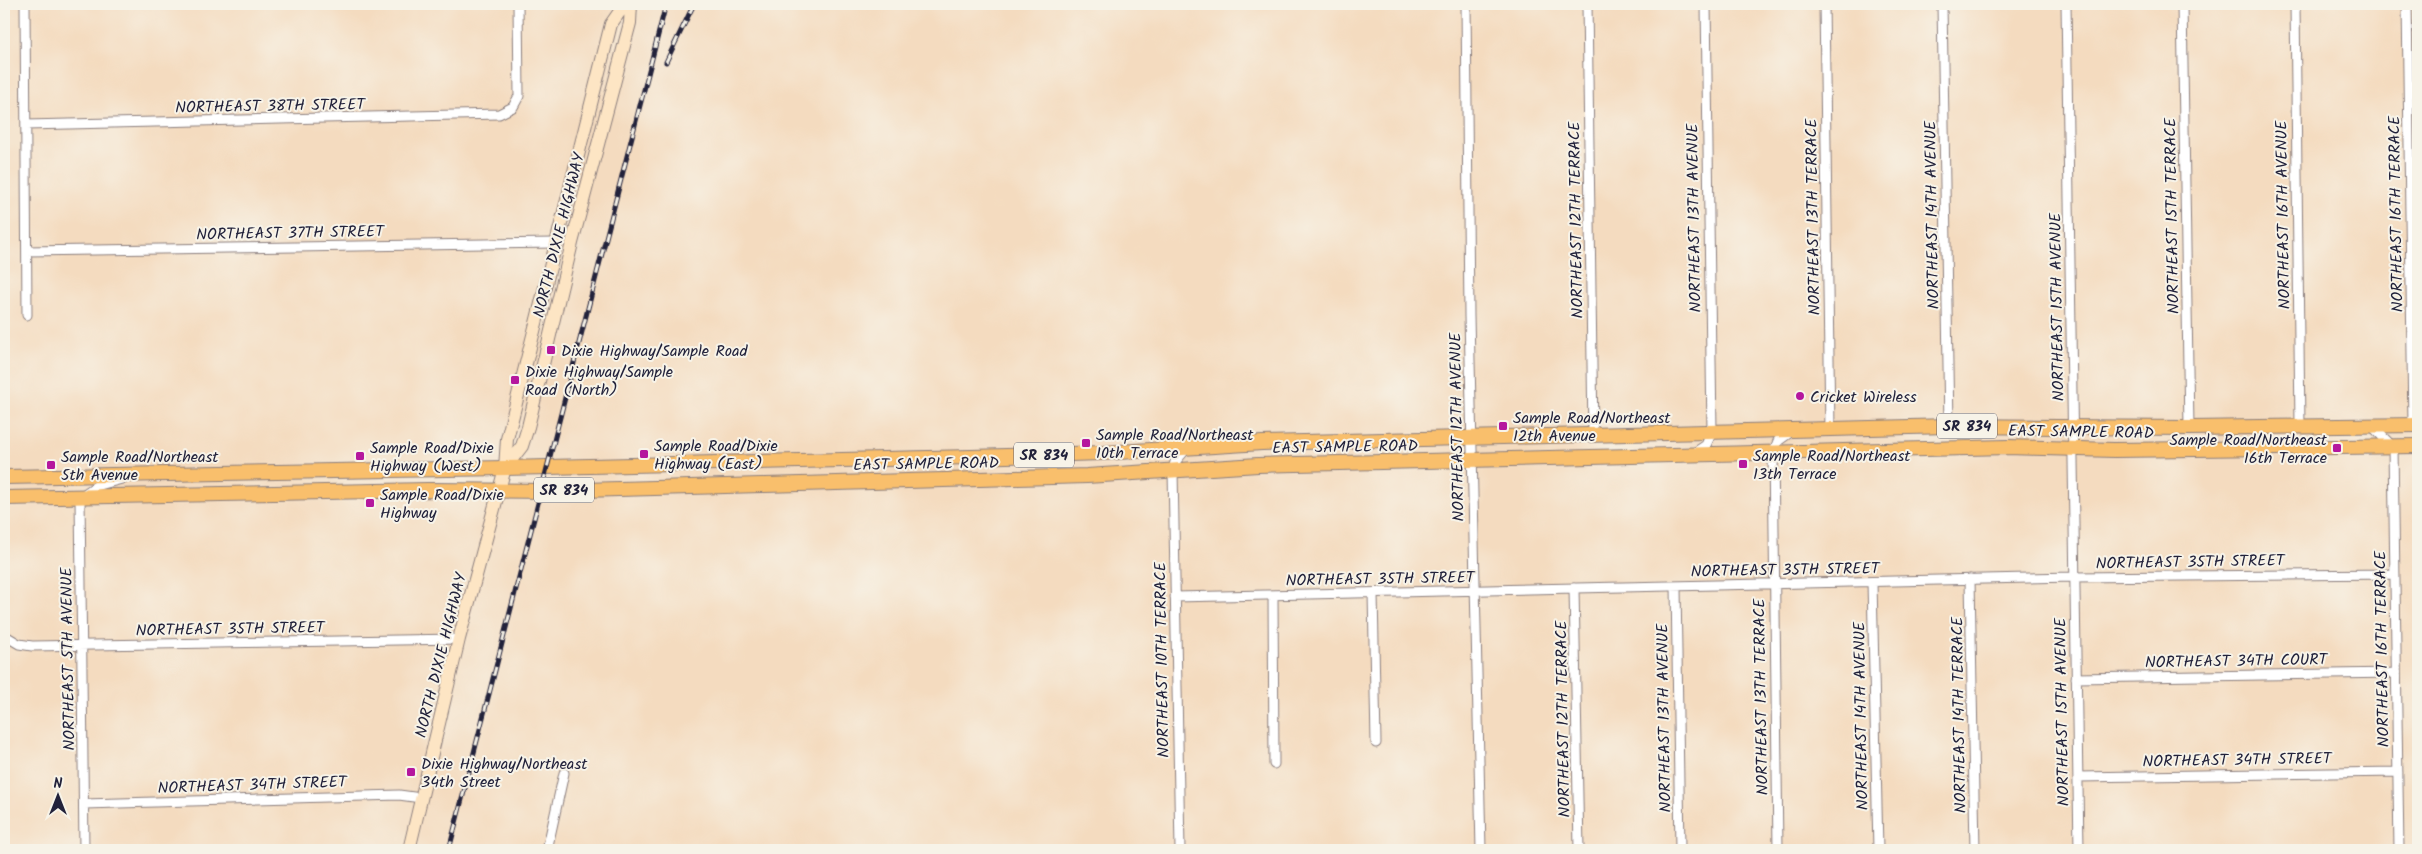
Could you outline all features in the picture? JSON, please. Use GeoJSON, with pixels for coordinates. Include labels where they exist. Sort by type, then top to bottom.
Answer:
{"type":"FeatureCollection","features":[{"type":"Feature","properties":{"kind":"main road","name":"NORTH DIXIE HIGHWAY"},"geometry":{"type":"LineString","coordinates":[[409,850],[459,639],[505,468],[507,439],[554,243],[611,24],[625,4]]}},
{"type":"Feature","properties":{"kind":"main road","name":"NORTH DIXIE HIGHWAY"},"geometry":{"type":"LineString","coordinates":[[505,468],[522,446],[528,427],[572,243],[630,23],[632,4]]}},
{"type":"Feature","properties":{"kind":"main road","name":"EAST SAMPLE ROAD"},"geometry":{"type":"LineString","coordinates":[[4,477],[1064,455],[1190,446],[1949,426],[2189,428],[2416,425]]}},
{"type":"Feature","properties":{"kind":"main road","name":"EAST SAMPLE ROAD"},"geometry":{"type":"LineString","coordinates":[[4,498],[428,490],[498,492],[1087,476],[1173,470],[1472,460],[2008,447],[2150,450],[2418,446]]}},
{"type":"Feature","properties":{"kind":"main road"},"geometry":{"type":"LineString","coordinates":[[1142,472],[1153,463],[1161,448]]}},
{"type":"Feature","properties":{"kind":"main road"},"geometry":{"type":"LineString","coordinates":[[800,483],[810,470],[828,460]]}},
{"type":"Feature","properties":{"kind":"main road"},"geometry":{"type":"LineString","coordinates":[[4,498],[22,490],[67,487],[77,476]]}},
{"type":"Feature","properties":{"kind":"street"},"geometry":{"type":"LineString","coordinates":[[25,4],[27,315]]}},
{"type":"Feature","properties":{"kind":"street","name":"NORTHEAST 38TH STREET"},"geometry":{"type":"LineString","coordinates":[[26,125],[500,114],[513,107],[519,96],[518,4]]}},
{"type":"Feature","properties":{"kind":"street","name":"NORTHEAST 12TH AVENUE"},"geometry":{"type":"LineString","coordinates":[[1466,4],[1474,591],[1481,850]]}},
{"type":"Feature","properties":{"kind":"street","name":"NORTHEAST 12TH TERRACE"},"geometry":{"type":"LineString","coordinates":[[1587,4],[1593,435]]}},
{"type":"Feature","properties":{"kind":"street","name":"NORTHEAST 13TH AVENUE"},"geometry":{"type":"LineString","coordinates":[[1706,4],[1712,432]]}},
{"type":"Feature","properties":{"kind":"street","name":"NORTHEAST 13TH TERRACE"},"geometry":{"type":"LineString","coordinates":[[1824,4],[1830,430]]}},
{"type":"Feature","properties":{"kind":"street","name":"NORTHEAST 14TH AVENUE"},"geometry":{"type":"LineString","coordinates":[[1942,4],[1949,426]]}},
{"type":"Feature","properties":{"kind":"street","name":"NORTHEAST 15TH AVENUE"},"geometry":{"type":"LineString","coordinates":[[2066,4],[2079,850]]}},
{"type":"Feature","properties":{"kind":"street","name":"NORTHEAST 15TH TERRACE"},"geometry":{"type":"LineString","coordinates":[[2182,4],[2189,428]]}},
{"type":"Feature","properties":{"kind":"street","name":"NORTHEAST 16TH AVENUE"},"geometry":{"type":"LineString","coordinates":[[2294,4],[2300,426]]}},
{"type":"Feature","properties":{"kind":"street","name":"NORTHEAST 16TH TERRACE"},"geometry":{"type":"LineString","coordinates":[[2407,4],[2416,425]]}},
{"type":"Feature","properties":{"kind":"street","name":"NORTHEAST 37TH STREET"},"geometry":{"type":"LineString","coordinates":[[27,251],[554,243]]}},
{"type":"Feature","properties":{"kind":"street"},"geometry":{"type":"LineString","coordinates":[[2371,425],[2393,447]]}},
{"type":"Feature","properties":{"kind":"street"},"geometry":{"type":"LineString","coordinates":[[1773,453],[1778,441],[1792,431]]}},
{"type":"Feature","properties":{"kind":"street"},"geometry":{"type":"LineString","coordinates":[[1693,454],[1706,445],[1712,432]]}},
{"type":"Feature","properties":{"kind":"street"},"geometry":{"type":"LineString","coordinates":[[1173,470],[1179,456],[1190,446]]}},
{"type":"Feature","properties":{"kind":"street","name":"NORTHEAST 16TH TERRACE"},"geometry":{"type":"LineString","coordinates":[[2393,447],[2399,850]]}},
{"type":"Feature","properties":{"kind":"street","name":"NORTHEAST 13TH TERRACE"},"geometry":{"type":"LineString","coordinates":[[1773,453],[1773,583],[1778,850]]}},
{"type":"Feature","properties":{"kind":"street","name":"NORTHEAST 10TH TERRACE"},"geometry":{"type":"LineString","coordinates":[[1173,470],[1180,850]]}},
{"type":"Feature","properties":{"kind":"street"},"geometry":{"type":"LineString","coordinates":[[80,497],[96,486],[135,475]]}},
{"type":"Feature","properties":{"kind":"street","name":"NORTHEAST 5TH AVENUE"},"geometry":{"type":"LineString","coordinates":[[80,497],[84,850]]}},
{"type":"Feature","properties":{"kind":"street","name":"NORTHEAST 35TH STREET"},"geometry":{"type":"LineString","coordinates":[[1175,597],[2074,577],[2395,574]]}},
{"type":"Feature","properties":{"kind":"street","name":"NORTHEAST 14TH TERRACE"},"geometry":{"type":"LineString","coordinates":[[1970,580],[1975,850]]}},
{"type":"Feature","properties":{"kind":"street","name":"NORTHEAST 14TH AVENUE"},"geometry":{"type":"LineString","coordinates":[[1872,582],[1878,850]]}},
{"type":"Feature","properties":{"kind":"street","name":"NORTHEAST 13TH AVENUE"},"geometry":{"type":"LineString","coordinates":[[1676,586],[1680,850]]}},
{"type":"Feature","properties":{"kind":"street","name":"NORTHEAST 12TH TERRACE"},"geometry":{"type":"LineString","coordinates":[[1574,588],[1579,850]]}},
{"type":"Feature","properties":{"kind":"street"},"geometry":{"type":"LineString","coordinates":[[1373,593],[1376,743]]}},
{"type":"Feature","properties":{"kind":"street"},"geometry":{"type":"LineString","coordinates":[[1273,595],[1274,764]]}},
{"type":"Feature","properties":{"kind":"street","name":"NORTHEAST 35TH STREET"},"geometry":{"type":"LineString","coordinates":[[4,635],[26,646],[459,639]]}},
{"type":"Feature","properties":{"kind":"street","name":"NORTHEAST 34TH COURT"},"geometry":{"type":"LineString","coordinates":[[2076,678],[2396,673]]}},
{"type":"Feature","properties":{"kind":"street","name":"NORTHEAST 34TH STREET"},"geometry":{"type":"LineString","coordinates":[[2078,777],[2398,772]]}},
{"type":"Feature","properties":{"kind":"street"},"geometry":{"type":"LineString","coordinates":[[547,850],[564,773]]}},
{"type":"Feature","properties":{"kind":"street","name":"NORTHEAST 34TH STREET"},"geometry":{"type":"LineString","coordinates":[[84,804],[399,795],[421,798]]}},
{"type":"Feature","properties":{"kind":"railway"},"geometry":{"type":"LineString","coordinates":[[449,850],[666,4]]}},
{"type":"Feature","properties":{"kind":"railway"},"geometry":{"type":"LineString","coordinates":[[666,62],[694,4]]}},
{"type":"Feature","properties":{"kind":"place","name":"Dixie Highway/Sample Road"},"geometry":{"type":"Point","coordinates":[551,350]}},
{"type":"Feature","properties":{"kind":"place","name":"Dixie Highway/Sample Road (North)"},"geometry":{"type":"Point","coordinates":[515,380]}},
{"type":"Feature","properties":{"kind":"place","name":"Cricket Wireless"},"geometry":{"type":"Point","coordinates":[1800,396]}},
{"type":"Feature","properties":{"kind":"place","name":"Sample Road/Northeast 12th Avenue"},"geometry":{"type":"Point","coordinates":[1503,426]}},
{"type":"Feature","properties":{"kind":"place","name":"Sample Road/Northeast 10th Terrace"},"geometry":{"type":"Point","coordinates":[1086,443]}},
{"type":"Feature","properties":{"kind":"place","name":"Sample Road/Northeast 16th Terrace"},"geometry":{"type":"Point","coordinates":[2337,448]}},
{"type":"Feature","properties":{"kind":"place","name":"Sample Road/Dixie Highway (East)"},"geometry":{"type":"Point","coordinates":[644,454]}},
{"type":"Feature","properties":{"kind":"place","name":"Sample Road/Dixie Highway (West)"},"geometry":{"type":"Point","coordinates":[360,456]}},
{"type":"Feature","properties":{"kind":"place","name":"Sample Road/Northeast 13th Terrace"},"geometry":{"type":"Point","coordinates":[1743,464]}},
{"type":"Feature","properties":{"kind":"place","name":"Sample Road/Northeast 5th Avenue"},"geometry":{"type":"Point","coordinates":[51,465]}},
{"type":"Feature","properties":{"kind":"place","name":"Sample Road/Dixie Highway"},"geometry":{"type":"Point","coordinates":[370,503]}},
{"type":"Feature","properties":{"kind":"place","name":"Dixie Highway/Northeast 34th Street"},"geometry":{"type":"Point","coordinates":[411,772]}}]}
